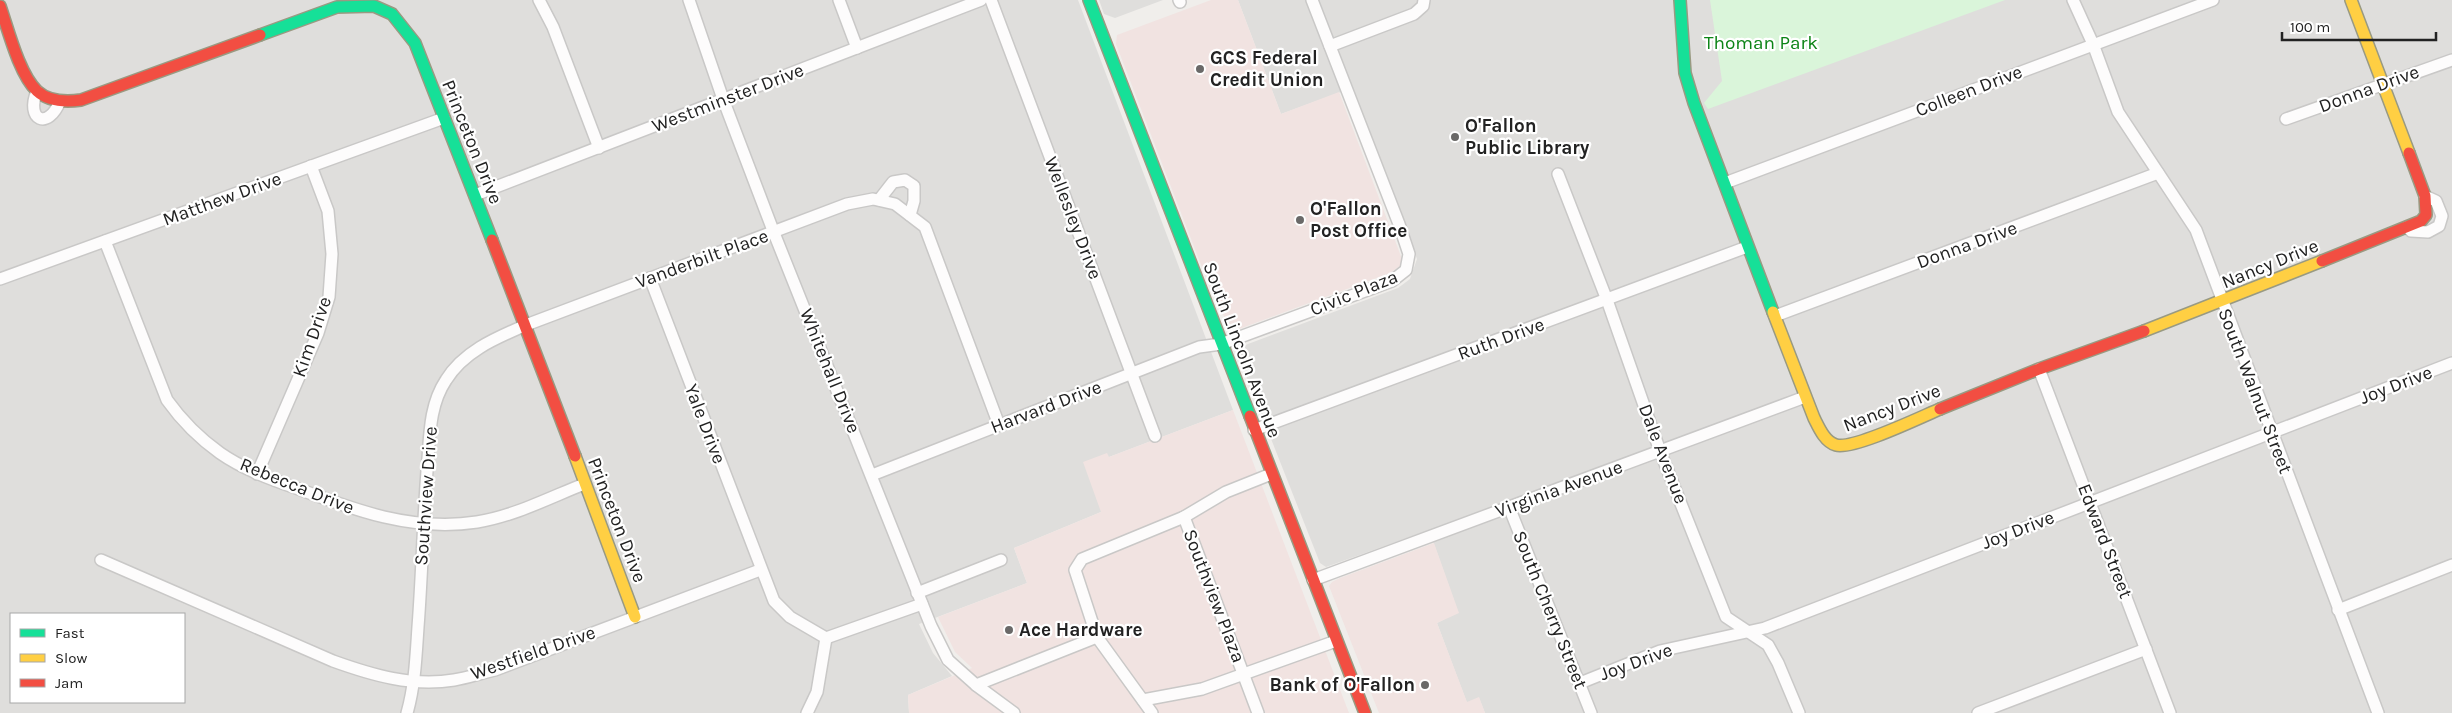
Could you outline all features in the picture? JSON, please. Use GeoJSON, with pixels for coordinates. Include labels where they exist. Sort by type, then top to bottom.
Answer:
{"type":"FeatureCollection","features":[{"type":"Feature","properties":{"kind":"street"},"geometry":{"type":"LineString","coordinates":[[539,0],[553,27],[599,148]]}},
{"type":"Feature","properties":{"kind":"street","name":"Whitehall Drive"},"geometry":{"type":"LineString","coordinates":[[689,0],[723,99],[774,233],[922,604],[948,660],[976,685],[1014,713]]}},
{"type":"Feature","properties":{"kind":"street"},"geometry":{"type":"LineString","coordinates":[[839,0],[857,48]]}},
{"type":"Feature","properties":{"kind":"street","name":"Westminster Drive"},"geometry":{"type":"LineString","coordinates":[[475,195],[981,0]]}},
{"type":"Feature","properties":{"kind":"street","name":"Wellesley Drive"},"geometry":{"type":"LineString","coordinates":[[990,0],[1155,436]]}},
{"type":"Feature","properties":{"kind":"street","name":"South Lincoln Avenue"},"geometry":{"type":"LineString","coordinates":[[1089,0],[1365,713]]}},
{"type":"Feature","properties":{"kind":"street"},"geometry":{"type":"LineString","coordinates":[[1312,0],[1330,46],[1414,14],[1423,6],[1424,0]]}},
{"type":"Feature","properties":{"kind":"street","name":"Nancy Drive"},"geometry":{"type":"LineString","coordinates":[[1680,0],[1685,73],[1694,104],[1805,397],[1825,439],[1832,445],[1839,446],[1863,440],[2039,369],[2222,302],[2407,227],[2421,221],[2426,215],[2425,196]]}},
{"type":"Feature","properties":{"kind":"street","name":"South Walnut Street"},"geometry":{"type":"LineString","coordinates":[[2072,0],[2093,44],[2118,112],[2196,230],[2378,713]]}},
{"type":"Feature","properties":{"kind":"street","name":"Colleen Drive"},"geometry":{"type":"LineString","coordinates":[[1725,183],[2213,0]]}},
{"type":"Feature","properties":{"kind":"street"},"geometry":{"type":"LineString","coordinates":[[2351,0],[2425,196],[2436,201],[2442,216],[2440,226],[2428,232],[2411,231],[2407,227]]}},
{"type":"Feature","properties":{"kind":"street","name":"Princeton Drive"},"geometry":{"type":"LineString","coordinates":[[60,102],[81,100],[337,7],[359,4],[383,8],[402,22],[415,43],[526,325],[635,617]]}},
{"type":"Feature","properties":{"kind":"street"},"geometry":{"type":"LineString","coordinates":[[0,6],[27,76],[37,92],[60,102],[50,118],[42,119],[35,115],[32,108],[37,92]]}},
{"type":"Feature","properties":{"kind":"street","name":"Civic Plaza"},"geometry":{"type":"LineString","coordinates":[[1221,344],[1392,281],[1406,270],[1408,254],[1406,244],[1330,46]]}},
{"type":"Feature","properties":{"kind":"street","name":"Donna Drive"},"geometry":{"type":"LineString","coordinates":[[2286,119],[2452,60]]}},
{"type":"Feature","properties":{"kind":"street","name":"Matthew Drive"},"geometry":{"type":"LineString","coordinates":[[0,279],[444,118]]}},
{"type":"Feature","properties":{"kind":"street","name":"Kim Drive"},"geometry":{"type":"LineString","coordinates":[[257,474],[318,334],[329,297],[332,254],[328,211],[311,166]]}},
{"type":"Feature","properties":{"kind":"street","name":"Donna Drive"},"geometry":{"type":"LineString","coordinates":[[1775,316],[2158,173]]}},
{"type":"Feature","properties":{"kind":"street","name":"Dale Avenue"},"geometry":{"type":"LineString","coordinates":[[1558,174],[1607,300],[1660,451],[1726,616],[1768,645],[1778,663],[1799,713]]}},
{"type":"Feature","properties":{"kind":"street"},"geometry":{"type":"LineString","coordinates":[[879,200],[894,182],[905,180],[914,186],[914,201],[910,215]]}},
{"type":"Feature","properties":{"kind":"street","name":"Vanderbilt Place"},"geometry":{"type":"LineString","coordinates":[[526,325],[848,204],[873,199],[879,200],[896,204],[924,227],[999,424]]}},
{"type":"Feature","properties":{"kind":"street","name":"Rebecca Drive"},"geometry":{"type":"LineString","coordinates":[[105,241],[166,400],[183,423],[221,453],[257,474],[359,512],[423,524],[475,522],[499,517],[584,484]]}},
{"type":"Feature","properties":{"kind":"street","name":"Ruth Drive"},"geometry":{"type":"LineString","coordinates":[[1254,430],[1747,247]]}},
{"type":"Feature","properties":{"kind":"street","name":"Yale Drive"},"geometry":{"type":"LineString","coordinates":[[650,278],[760,570]]}},
{"type":"Feature","properties":{"kind":"street","name":"Southview Drive"},"geometry":{"type":"LineString","coordinates":[[407,713],[413,683],[423,524],[434,405],[446,379],[468,355],[495,339],[526,325]]}},
{"type":"Feature","properties":{"kind":"street","name":"Harvard Drive"},"geometry":{"type":"LineString","coordinates":[[872,475],[999,424],[1199,348],[1221,344]]}},
{"type":"Feature","properties":{"kind":"street","name":"Joy Drive"},"geometry":{"type":"LineString","coordinates":[[1580,683],[1660,651],[1765,628],[2452,363]]}},
{"type":"Feature","properties":{"kind":"street","name":"Edward Street"},"geometry":{"type":"LineString","coordinates":[[2039,369],[2170,713]]}},
{"type":"Feature","properties":{"kind":"street","name":"Virginia Avenue"},"geometry":{"type":"LineString","coordinates":[[1313,580],[1805,397]]}},
{"type":"Feature","properties":{"kind":"street","name":"Southview Plaza"},"geometry":{"type":"LineString","coordinates":[[1152,713],[1097,637],[1075,570],[1082,559],[1184,517],[1226,492],[1271,474]]}},
{"type":"Feature","properties":{"kind":"street","name":"South Cherry Street"},"geometry":{"type":"LineString","coordinates":[[1509,507],[1591,713]]}},
{"type":"Feature","properties":{"kind":"street","name":"Southview Plaza"},"geometry":{"type":"LineString","coordinates":[[1184,517],[1258,713]]}},
{"type":"Feature","properties":{"kind":"street","name":"Westfield Drive"},"geometry":{"type":"LineString","coordinates":[[101,560],[334,660],[370,674],[413,683],[453,680],[495,670],[760,570]]}},
{"type":"Feature","properties":{"kind":"street"},"geometry":{"type":"LineString","coordinates":[[917,593],[1001,560]]}},
{"type":"Feature","properties":{"kind":"street"},"geometry":{"type":"LineString","coordinates":[[2338,610],[2452,566]]}},
{"type":"Feature","properties":{"kind":"street"},"geometry":{"type":"LineString","coordinates":[[760,570],[774,601],[782,610],[808,629],[826,638],[922,604]]}},
{"type":"Feature","properties":{"kind":"street"},"geometry":{"type":"LineString","coordinates":[[976,685],[1097,637]]}},
{"type":"Feature","properties":{"kind":"street"},"geometry":{"type":"LineString","coordinates":[[807,713],[817,692],[826,638]]}},
{"type":"Feature","properties":{"kind":"street","name":"Southview Plaza"},"geometry":{"type":"LineString","coordinates":[[1143,700],[1202,689],[1336,641]]}},
{"type":"Feature","properties":{"kind":"street"},"geometry":{"type":"LineString","coordinates":[[1978,713],[2146,650]]}},
{"type":"Feature","properties":{"kind":"shaded area"},"geometry":{"type":"Polygon","coordinates":[[[0,0],[1078,0],[1233,410],[1109,457],[1101,512],[1014,548],[1027,583],[919,624],[933,653],[952,676],[908,695],[909,713],[0,713],[0,0]]]}},
{"type":"Feature","properties":{"kind":"shaded area"},"geometry":{"type":"Polygon","coordinates":[[[1099,0],[1163,0],[1115,18],[1104,14],[1099,0]]]}},
{"type":"Feature","properties":{"kind":"shaded area"},"geometry":{"type":"Polygon","coordinates":[[[1211,0],[1238,0],[1281,114],[1339,92],[1402,259],[1400,266],[1390,273],[1239,329],[1228,325],[1208,283],[1116,44],[1117,35],[1211,0]]]}},
{"type":"Feature","properties":{"kind":"shaded area"},"geometry":{"type":"Polygon","coordinates":[[[1238,0],[2452,0],[2452,713],[1485,713],[1479,698],[1467,703],[1437,623],[1458,612],[1429,530],[1326,567],[1320,563],[1238,355],[1240,348],[1248,344],[1398,288],[1410,279],[1417,259],[1352,88],[1281,114],[1238,0]]]}},
{"type":"Feature","properties":{"kind":"shaded area"},"geometry":{"type":"Polygon","coordinates":[[[1233,410],[1349,713],[909,713],[908,695],[972,668],[955,652],[938,617],[1027,583],[1014,548],[1101,512],[1083,462],[1107,453],[1109,457],[1233,410]]]}},
{"type":"Feature","properties":{"kind":"shaded area"},"geometry":{"type":"Polygon","coordinates":[[[1434,543],[1459,613],[1437,623],[1467,702],[1479,697],[1485,713],[1379,713],[1329,586],[1340,578],[1434,543]]]}},
{"type":"Feature","properties":{"kind":"green space","name":"Thoman Park"},"geometry":{"type":"Polygon","coordinates":[[[1710,0],[2005,0],[1708,109],[1704,103],[1722,81],[1710,0]]]}},
{"type":"Feature","properties":{"kind":"traffic: fast"},"geometry":{"type":"LineString","coordinates":[[1089,0],[1250,416]]}},
{"type":"Feature","properties":{"kind":"traffic: fast"},"geometry":{"type":"LineString","coordinates":[[1680,0],[1685,73],[1694,103],[1773,312]]}},
{"type":"Feature","properties":{"kind":"traffic: fast"},"geometry":{"type":"LineString","coordinates":[[260,35],[337,7],[374,6],[392,14],[415,43],[492,240]]}},
{"type":"Feature","properties":{"kind":"traffic: slow"},"geometry":{"type":"LineString","coordinates":[[2351,0],[2409,153]]}},
{"type":"Feature","properties":{"kind":"traffic: slow"},"geometry":{"type":"LineString","coordinates":[[2144,331],[2322,261]]}},
{"type":"Feature","properties":{"kind":"traffic: slow"},"geometry":{"type":"LineString","coordinates":[[1773,312],[1814,418],[1823,434],[1832,443],[1836,445],[1857,443],[1940,409]]}},
{"type":"Feature","properties":{"kind":"traffic: slow"},"geometry":{"type":"LineString","coordinates":[[575,456],[635,617]]}},
{"type":"Feature","properties":{"kind":"traffic: jam"},"geometry":{"type":"LineString","coordinates":[[0,6],[19,63],[25,74],[42,95],[58,100],[81,100],[260,35]]}},
{"type":"Feature","properties":{"kind":"traffic: jam"},"geometry":{"type":"LineString","coordinates":[[2322,261],[2421,221],[2426,215],[2425,196],[2409,153]]}},
{"type":"Feature","properties":{"kind":"traffic: jam"},"geometry":{"type":"LineString","coordinates":[[492,240],[575,456]]}},
{"type":"Feature","properties":{"kind":"traffic: jam"},"geometry":{"type":"LineString","coordinates":[[1940,409],[2039,369],[2144,331]]}},
{"type":"Feature","properties":{"kind":"traffic: jam"},"geometry":{"type":"LineString","coordinates":[[1250,416],[1365,713]]}},
{"type":"Feature","properties":{"kind":"place","name":"GCS Federal Credit Union"},"geometry":{"type":"Point","coordinates":[1200,69]}},
{"type":"Feature","properties":{"kind":"place","name":"O'Fallon Public Library"},"geometry":{"type":"Point","coordinates":[1455,137]}},
{"type":"Feature","properties":{"kind":"place","name":"O'Fallon Post Office"},"geometry":{"type":"Point","coordinates":[1300,220]}},
{"type":"Feature","properties":{"kind":"place","name":"Ace Hardware"},"geometry":{"type":"Point","coordinates":[1009,630]}},
{"type":"Feature","properties":{"kind":"place","name":"Bank of O'Fallon"},"geometry":{"type":"Point","coordinates":[1425,685]}}]}
